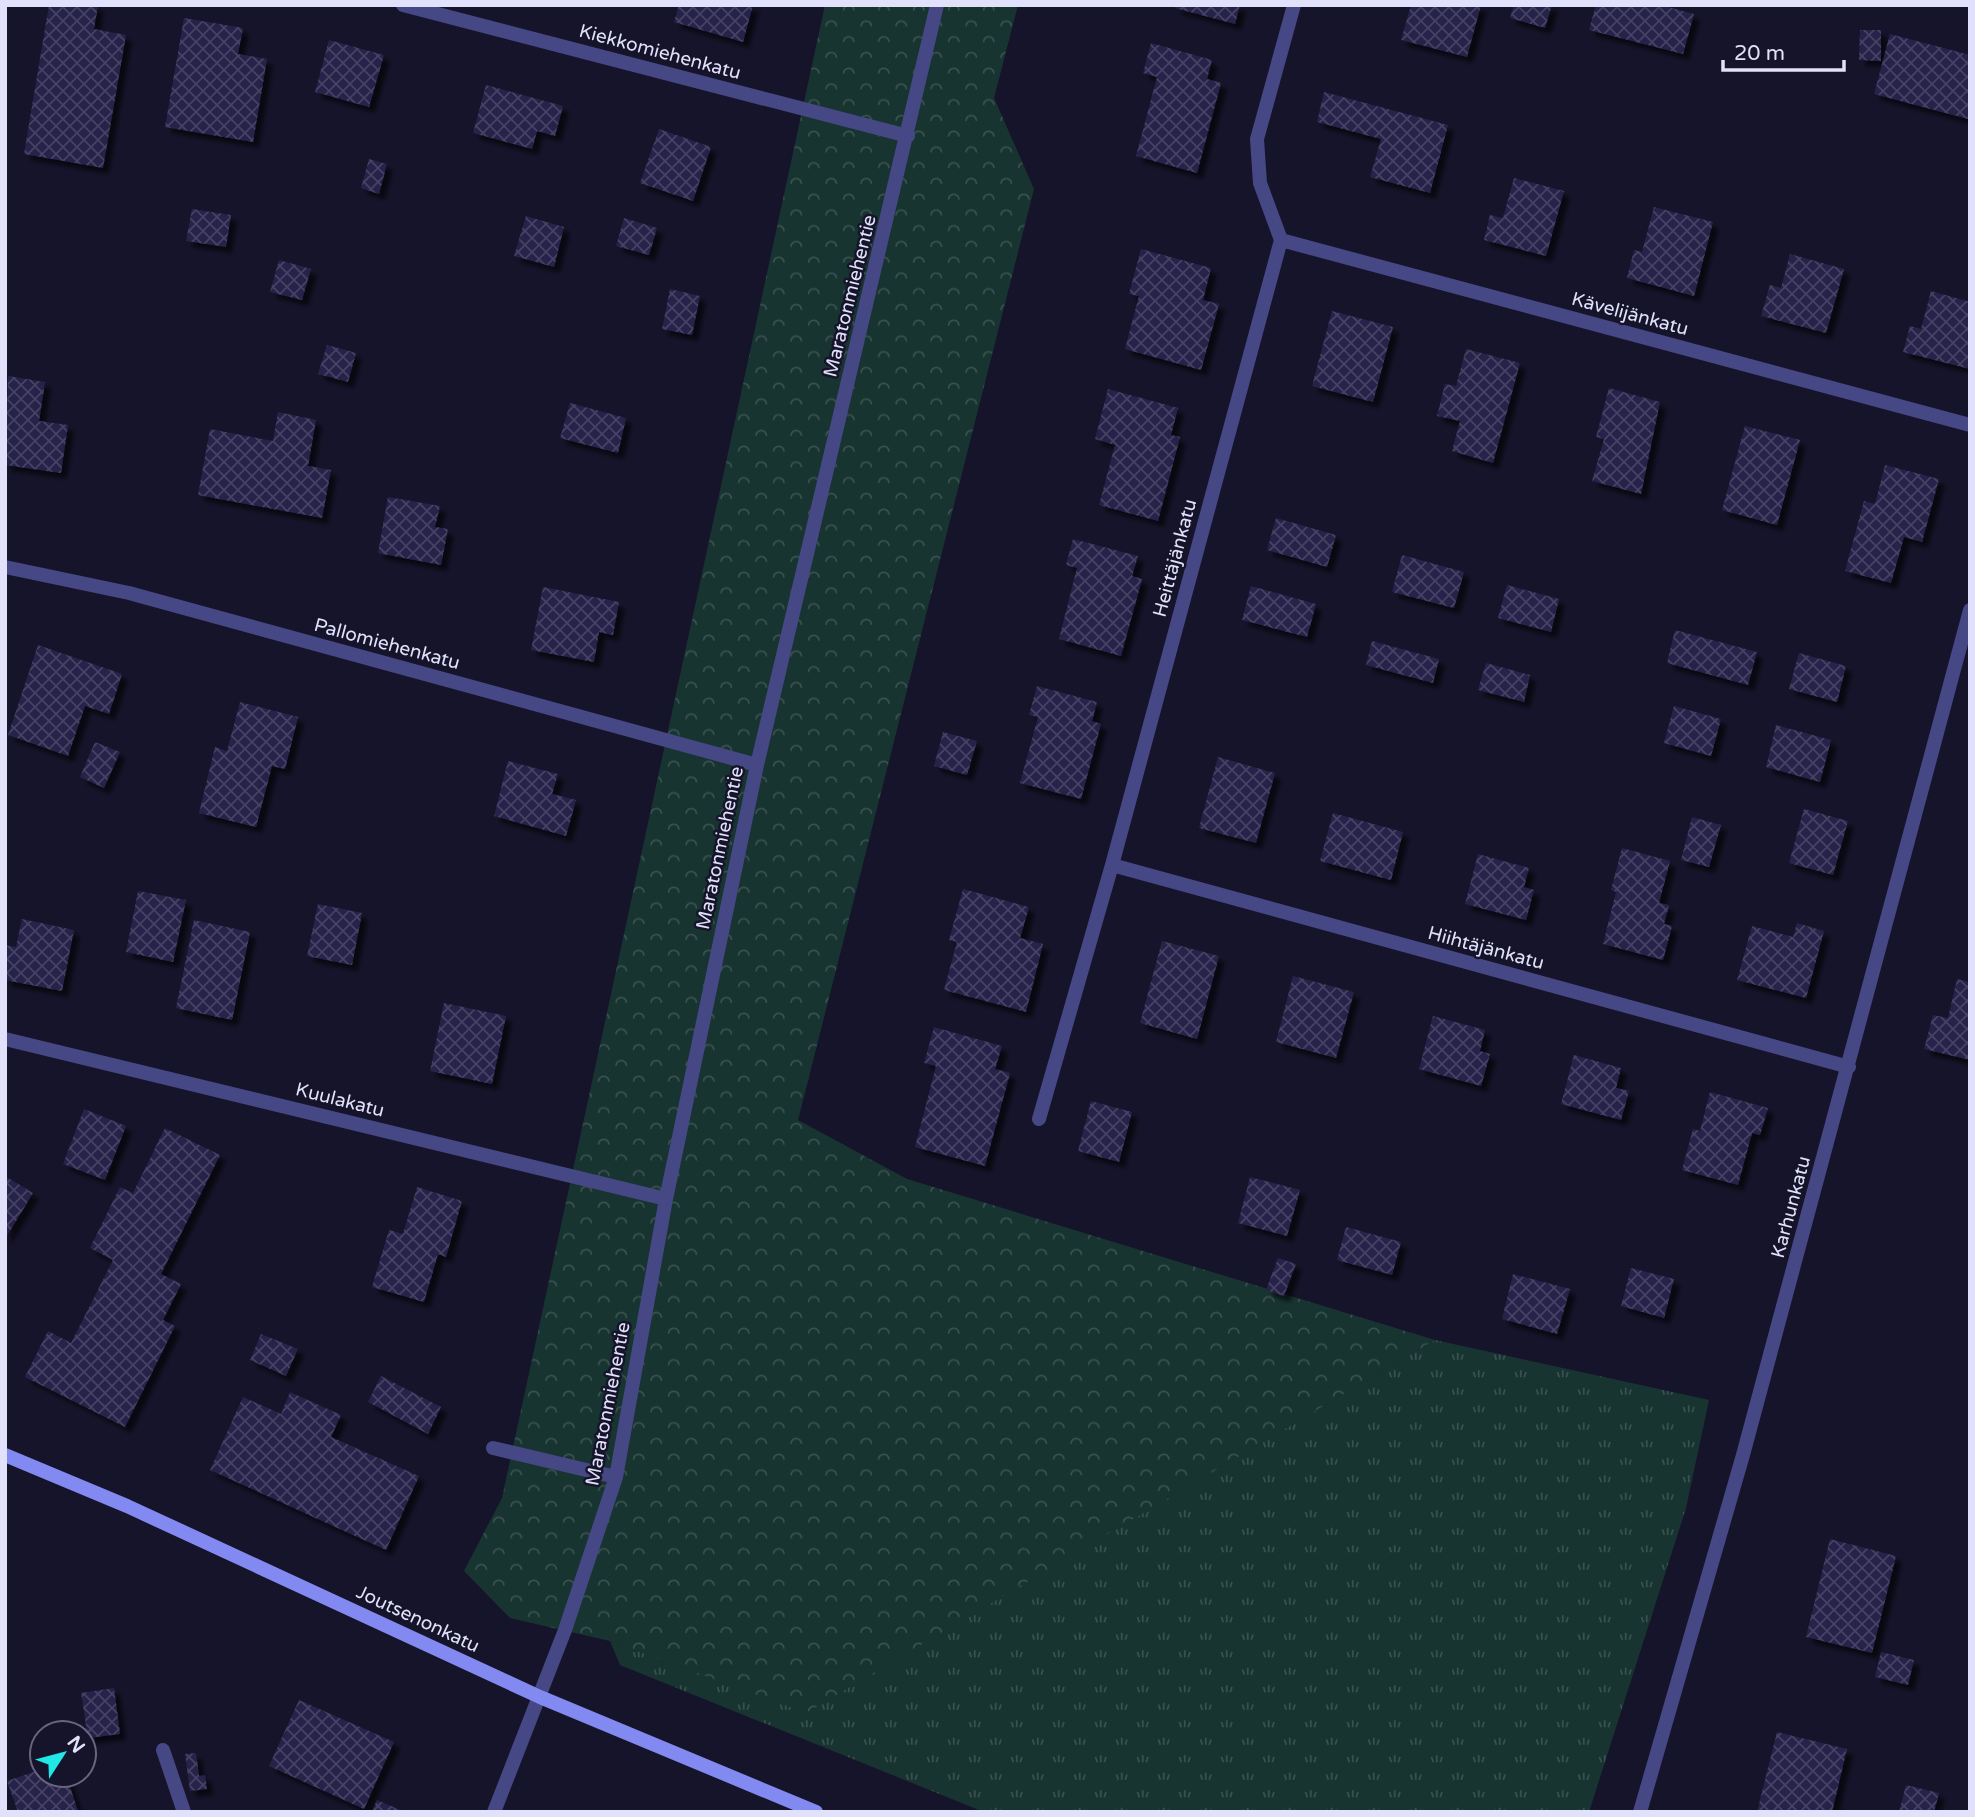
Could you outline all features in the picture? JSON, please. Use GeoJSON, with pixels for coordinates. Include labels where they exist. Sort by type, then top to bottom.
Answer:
{"type":"FeatureCollection","features":[{"type":"Feature","properties":{"kind":"main road","name":"Joutsenonkatu"},"geometry":{"type":"LineString","coordinates":[[5,1455],[127,1506],[540,1697],[817,1812]]}},
{"type":"Feature","properties":{"kind":"street","name":"Kiekkomiehenkatu"},"geometry":{"type":"LineString","coordinates":[[403,5],[908,136]]}},
{"type":"Feature","properties":{"kind":"street","name":"Maratonmiehentie"},"geometry":{"type":"LineString","coordinates":[[494,1812],[540,1697],[616,1477],[666,1199],[757,765],[937,5]]}},
{"type":"Feature","properties":{"kind":"street"},"geometry":{"type":"LineString","coordinates":[[1281,240],[1259,183],[1257,139],[1294,5]]}},
{"type":"Feature","properties":{"kind":"street","name":"Kävelijänkatu"},"geometry":{"type":"LineString","coordinates":[[1281,240],[1970,425]]}},
{"type":"Feature","properties":{"kind":"street","name":"Heittäjänkatu"},"geometry":{"type":"LineString","coordinates":[[1039,1119],[1112,865],[1281,240]]}},
{"type":"Feature","properties":{"kind":"street","name":"Pallomiehenkatu"},"geometry":{"type":"LineString","coordinates":[[5,567],[129,593],[757,765]]}},
{"type":"Feature","properties":{"kind":"street","name":"Karhunkatu"},"geometry":{"type":"LineString","coordinates":[[1640,1812],[1743,1455],[1970,610]]}},
{"type":"Feature","properties":{"kind":"street","name":"Hiihtäjänkatu"},"geometry":{"type":"LineString","coordinates":[[1112,865],[1849,1067]]}},
{"type":"Feature","properties":{"kind":"street","name":"Kuulakatu"},"geometry":{"type":"LineString","coordinates":[[5,1039],[666,1199]]}},
{"type":"Feature","properties":{"kind":"street"},"geometry":{"type":"LineString","coordinates":[[493,1448],[616,1477]]}},
{"type":"Feature","properties":{"kind":"street"},"geometry":{"type":"LineString","coordinates":[[163,1750],[184,1812]]}},
{"type":"Feature","properties":{"kind":"green space"},"geometry":{"type":"Polygon","coordinates":[[[825,5],[1018,5],[994,98],[1034,189],[798,1120],[907,1179],[1435,1340],[806,1713],[610,1641],[510,1618],[464,1571],[502,1498],[825,5]]]}},
{"type":"Feature","properties":{"kind":"green space"},"geometry":{"type":"Polygon","coordinates":[[[1435,1340],[1709,1400],[1686,1508],[1589,1812],[984,1812],[620,1665],[610,1641],[806,1712],[1435,1340]]]}},
{"type":"Feature","properties":{"kind":"building"},"geometry":{"type":"Polygon","coordinates":[[[49,5],[98,5],[94,29],[126,35],[103,168],[24,154],[49,5]]]}},
{"type":"Feature","properties":{"kind":"building"},"geometry":{"type":"Polygon","coordinates":[[[679,5],[753,5],[743,42],[674,22],[679,5]]]}},
{"type":"Feature","properties":{"kind":"building"},"geometry":{"type":"Polygon","coordinates":[[[1176,5],[1240,5],[1235,24],[1175,8],[1176,5]]]}},
{"type":"Feature","properties":{"kind":"building"},"geometry":{"type":"Polygon","coordinates":[[[1411,5],[1481,5],[1467,57],[1401,40],[1411,5]]]}},
{"type":"Feature","properties":{"kind":"building"},"geometry":{"type":"Polygon","coordinates":[[[1514,5],[1552,5],[1545,28],[1510,18],[1514,5]]]}},
{"type":"Feature","properties":{"kind":"building"},"geometry":{"type":"Polygon","coordinates":[[[1596,5],[1661,5],[1694,14],[1683,54],[1589,30],[1596,5]]]}},
{"type":"Feature","properties":{"kind":"building"},"geometry":{"type":"Polygon","coordinates":[[[184,18],[243,28],[238,54],[267,59],[253,142],[165,127],[184,18]]]}},
{"type":"Feature","properties":{"kind":"building"},"geometry":{"type":"Polygon","coordinates":[[[1860,30],[1881,30],[1881,61],[1859,60],[1860,30]]]}},
{"type":"Feature","properties":{"kind":"building"},"geometry":{"type":"Polygon","coordinates":[[[1890,34],[1970,55],[1968,119],[1874,94],[1890,34]]]}},
{"type":"Feature","properties":{"kind":"building"},"geometry":{"type":"Polygon","coordinates":[[[329,40],[384,55],[369,107],[315,92],[329,40]]]}},
{"type":"Feature","properties":{"kind":"building"},"geometry":{"type":"Polygon","coordinates":[[[1151,43],[1212,60],[1207,79],[1221,83],[1197,173],[1136,156],[1157,77],[1143,73],[1151,43]]]}},
{"type":"Feature","properties":{"kind":"building"},"geometry":{"type":"Polygon","coordinates":[[[486,85],[563,106],[555,136],[537,131],[532,149],[473,133],[486,85]]]}},
{"type":"Feature","properties":{"kind":"building"},"geometry":{"type":"Polygon","coordinates":[[[1324,92],[1448,125],[1430,193],[1370,177],[1381,139],[1317,122],[1324,92]]]}},
{"type":"Feature","properties":{"kind":"building"},"geometry":{"type":"Polygon","coordinates":[[[659,129],[711,147],[693,201],[640,183],[659,129]]]}},
{"type":"Feature","properties":{"kind":"building"},"geometry":{"type":"Polygon","coordinates":[[[369,159],[387,164],[379,194],[361,188],[369,159]]]}},
{"type":"Feature","properties":{"kind":"building"},"geometry":{"type":"Polygon","coordinates":[[[1514,178],[1564,191],[1546,256],[1484,240],[1490,215],[1503,218],[1514,178]]]}},
{"type":"Feature","properties":{"kind":"building"},"geometry":{"type":"Polygon","coordinates":[[[1654,207],[1713,222],[1694,296],[1627,278],[1634,250],[1642,252],[1654,207]]]}},
{"type":"Feature","properties":{"kind":"building"},"geometry":{"type":"Polygon","coordinates":[[[192,209],[231,215],[226,247],[186,241],[192,209]]]}},
{"type":"Feature","properties":{"kind":"building"},"geometry":{"type":"Polygon","coordinates":[[[526,216],[564,227],[554,267],[514,256],[526,216]]]}},
{"type":"Feature","properties":{"kind":"building"},"geometry":{"type":"Polygon","coordinates":[[[624,218],[657,228],[649,255],[616,246],[624,218]]]}},
{"type":"Feature","properties":{"kind":"building"},"geometry":{"type":"Polygon","coordinates":[[[1141,249],[1211,268],[1203,300],[1219,304],[1201,370],[1125,349],[1139,296],[1129,294],[1141,249]]]}},
{"type":"Feature","properties":{"kind":"building"},"geometry":{"type":"Polygon","coordinates":[[[1790,254],[1844,269],[1826,333],[1761,316],[1770,285],[1781,288],[1790,254]]]}},
{"type":"Feature","properties":{"kind":"building"},"geometry":{"type":"Polygon","coordinates":[[[279,260],[311,269],[302,300],[270,292],[279,260]]]}},
{"type":"Feature","properties":{"kind":"building"},"geometry":{"type":"Polygon","coordinates":[[[670,289],[700,296],[692,335],[662,329],[670,289]]]}},
{"type":"Feature","properties":{"kind":"building"},"geometry":{"type":"Polygon","coordinates":[[[1931,291],[1970,302],[1970,369],[1903,352],[1910,326],[1921,329],[1931,291]]]}},
{"type":"Feature","properties":{"kind":"building"},"geometry":{"type":"Polygon","coordinates":[[[1332,311],[1393,327],[1373,402],[1312,386],[1332,311]]]}},
{"type":"Feature","properties":{"kind":"building"},"geometry":{"type":"Polygon","coordinates":[[[327,345],[356,353],[348,382],[318,374],[327,345]]]}},
{"type":"Feature","properties":{"kind":"building"},"geometry":{"type":"Polygon","coordinates":[[[1466,349],[1520,363],[1493,463],[1452,451],[1460,421],[1437,416],[1445,384],[1456,386],[1466,349]]]}},
{"type":"Feature","properties":{"kind":"building"},"geometry":{"type":"Polygon","coordinates":[[[8,376],[45,382],[39,421],[68,425],[61,473],[5,465],[8,376]]]}},
{"type":"Feature","properties":{"kind":"building"},"geometry":{"type":"Polygon","coordinates":[[[1609,388],[1660,402],[1641,494],[1592,481],[1604,439],[1596,437],[1609,388]]]}},
{"type":"Feature","properties":{"kind":"building"},"geometry":{"type":"Polygon","coordinates":[[[1108,389],[1178,408],[1171,435],[1180,437],[1158,521],[1099,505],[1115,445],[1095,439],[1108,389]]]}},
{"type":"Feature","properties":{"kind":"building"},"geometry":{"type":"Polygon","coordinates":[[[570,403],[626,418],[618,453],[560,438],[570,403]]]}},
{"type":"Feature","properties":{"kind":"building"},"geometry":{"type":"Polygon","coordinates":[[[278,412],[316,420],[308,466],[331,470],[322,518],[198,495],[210,429],[273,441],[278,412]]]}},
{"type":"Feature","properties":{"kind":"building"},"geometry":{"type":"Polygon","coordinates":[[[1745,426],[1800,440],[1777,525],[1722,510],[1745,426]]]}},
{"type":"Feature","properties":{"kind":"building"},"geometry":{"type":"Polygon","coordinates":[[[1885,465],[1939,479],[1922,542],[1904,537],[1891,583],[1845,571],[1864,501],[1875,504],[1885,465]]]}},
{"type":"Feature","properties":{"kind":"building"},"geometry":{"type":"Polygon","coordinates":[[[388,497],[440,506],[435,527],[448,529],[441,565],[378,553],[388,497]]]}},
{"type":"Feature","properties":{"kind":"building"},"geometry":{"type":"Polygon","coordinates":[[[1276,518],[1336,535],[1327,567],[1267,550],[1276,518]]]}},
{"type":"Feature","properties":{"kind":"building"},"geometry":{"type":"Polygon","coordinates":[[[1073,539],[1138,556],[1132,576],[1142,579],[1121,656],[1059,639],[1077,568],[1066,565],[1073,539]]]}},
{"type":"Feature","properties":{"kind":"building"},"geometry":{"type":"Polygon","coordinates":[[[1402,555],[1464,572],[1454,608],[1392,592],[1402,555]]]}},
{"type":"Feature","properties":{"kind":"building"},"geometry":{"type":"Polygon","coordinates":[[[1507,585],[1559,599],[1551,632],[1498,618],[1507,585]]]}},
{"type":"Feature","properties":{"kind":"building"},"geometry":{"type":"Polygon","coordinates":[[[1251,586],[1316,604],[1307,637],[1242,620],[1251,586]]]}},
{"type":"Feature","properties":{"kind":"building"},"geometry":{"type":"Polygon","coordinates":[[[543,587],[619,602],[613,635],[599,632],[594,662],[531,650],[543,587]]]}},
{"type":"Feature","properties":{"kind":"building"},"geometry":{"type":"Polygon","coordinates":[[[1675,630],[1757,652],[1748,685],[1667,663],[1675,630]]]}},
{"type":"Feature","properties":{"kind":"building"},"geometry":{"type":"Polygon","coordinates":[[[1372,641],[1439,659],[1433,683],[1366,665],[1372,641]]]}},
{"type":"Feature","properties":{"kind":"building"},"geometry":{"type":"Polygon","coordinates":[[[38,645],[122,674],[109,714],[85,706],[68,756],[8,735],[38,645]]]}},
{"type":"Feature","properties":{"kind":"building"},"geometry":{"type":"Polygon","coordinates":[[[1799,653],[1846,666],[1837,702],[1789,689],[1799,653]]]}},
{"type":"Feature","properties":{"kind":"building"},"geometry":{"type":"Polygon","coordinates":[[[1486,663],[1530,675],[1524,702],[1478,690],[1486,663]]]}},
{"type":"Feature","properties":{"kind":"building"},"geometry":{"type":"Polygon","coordinates":[[[1037,686],[1097,702],[1092,721],[1101,724],[1081,799],[1020,783],[1038,717],[1029,715],[1037,686]]]}},
{"type":"Feature","properties":{"kind":"building"},"geometry":{"type":"Polygon","coordinates":[[[240,702],[298,717],[285,769],[272,766],[256,827],[199,813],[215,747],[227,751],[240,702]]]}},
{"type":"Feature","properties":{"kind":"building"},"geometry":{"type":"Polygon","coordinates":[[[1674,706],[1721,719],[1711,756],[1664,743],[1674,706]]]}},
{"type":"Feature","properties":{"kind":"building"},"geometry":{"type":"Polygon","coordinates":[[[1776,725],[1831,740],[1820,782],[1766,767],[1776,725]]]}},
{"type":"Feature","properties":{"kind":"building"},"geometry":{"type":"Polygon","coordinates":[[[943,732],[977,741],[967,775],[934,766],[943,732]]]}},
{"type":"Feature","properties":{"kind":"building"},"geometry":{"type":"Polygon","coordinates":[[[95,742],[120,752],[104,788],[80,777],[95,742]]]}},
{"type":"Feature","properties":{"kind":"building"},"geometry":{"type":"Polygon","coordinates":[[[1218,757],[1275,773],[1256,843],[1199,828],[1218,757]]]}},
{"type":"Feature","properties":{"kind":"building"},"geometry":{"type":"Polygon","coordinates":[[[508,761],[558,774],[552,794],[576,800],[566,836],[494,816],[508,761]]]}},
{"type":"Feature","properties":{"kind":"building"},"geometry":{"type":"Polygon","coordinates":[[[1804,809],[1848,821],[1833,875],[1789,863],[1804,809]]]}},
{"type":"Feature","properties":{"kind":"building"},"geometry":{"type":"Polygon","coordinates":[[[1333,813],[1403,832],[1391,880],[1320,861],[1333,813]]]}},
{"type":"Feature","properties":{"kind":"building"},"geometry":{"type":"Polygon","coordinates":[[[1692,817],[1721,825],[1709,867],[1681,860],[1692,817]]]}},
{"type":"Feature","properties":{"kind":"building"},"geometry":{"type":"Polygon","coordinates":[[[1622,848],[1670,861],[1659,903],[1669,905],[1664,924],[1672,926],[1663,960],[1603,944],[1616,892],[1611,890],[1622,848]]]}},
{"type":"Feature","properties":{"kind":"building"},"geometry":{"type":"Polygon","coordinates":[[[1478,854],[1529,868],[1524,887],[1534,890],[1526,920],[1465,904],[1478,854]]]}},
{"type":"Feature","properties":{"kind":"building"},"geometry":{"type":"Polygon","coordinates":[[[963,889],[1029,907],[1020,938],[1043,944],[1026,1012],[944,990],[957,942],[949,940],[963,889]]]}},
{"type":"Feature","properties":{"kind":"building"},"geometry":{"type":"Polygon","coordinates":[[[138,891],[186,900],[173,962],[126,952],[138,891]]]}},
{"type":"Feature","properties":{"kind":"building"},"geometry":{"type":"Polygon","coordinates":[[[318,904],[362,913],[352,965],[307,956],[318,904]]]}},
{"type":"Feature","properties":{"kind":"building"},"geometry":{"type":"Polygon","coordinates":[[[22,919],[74,930],[62,991],[5,980],[5,945],[16,947],[22,919]]]}},
{"type":"Feature","properties":{"kind":"building"},"geometry":{"type":"Polygon","coordinates":[[[194,920],[250,932],[232,1020],[176,1008],[194,920]]]}},
{"type":"Feature","properties":{"kind":"building"},"geometry":{"type":"Polygon","coordinates":[[[1797,923],[1824,931],[1806,998],[1737,980],[1752,926],[1793,937],[1797,923]]]}},
{"type":"Feature","properties":{"kind":"building"},"geometry":{"type":"Polygon","coordinates":[[[1162,941],[1219,956],[1197,1039],[1140,1023],[1162,941]]]}},
{"type":"Feature","properties":{"kind":"building"},"geometry":{"type":"Polygon","coordinates":[[[1293,976],[1354,992],[1336,1058],[1276,1042],[1293,976]]]}},
{"type":"Feature","properties":{"kind":"building"},"geometry":{"type":"Polygon","coordinates":[[[1957,979],[1970,982],[1970,1060],[1924,1049],[1933,1015],[1948,1018],[1957,979]]]}},
{"type":"Feature","properties":{"kind":"building"},"geometry":{"type":"Polygon","coordinates":[[[444,1003],[506,1016],[492,1084],[430,1071],[444,1003]]]}},
{"type":"Feature","properties":{"kind":"building"},"geometry":{"type":"Polygon","coordinates":[[[1433,1016],[1485,1030],[1480,1051],[1490,1054],[1481,1086],[1419,1069],[1433,1016]]]}},
{"type":"Feature","properties":{"kind":"building"},"geometry":{"type":"Polygon","coordinates":[[[934,1027],[1002,1046],[995,1069],[1010,1073],[985,1166],[915,1147],[936,1066],[924,1063],[934,1027]]]}},
{"type":"Feature","properties":{"kind":"building"},"geometry":{"type":"Polygon","coordinates":[[[1574,1055],[1621,1068],[1616,1088],[1629,1091],[1621,1120],[1561,1104],[1574,1055]]]}},
{"type":"Feature","properties":{"kind":"building"},"geometry":{"type":"Polygon","coordinates":[[[1710,1092],[1768,1108],[1760,1135],[1752,1133],[1738,1185],[1682,1170],[1693,1129],[1700,1131],[1710,1092]]]}},
{"type":"Feature","properties":{"kind":"building"},"geometry":{"type":"Polygon","coordinates":[[[1091,1101],[1132,1112],[1119,1162],[1078,1151],[1091,1101]]]}},
{"type":"Feature","properties":{"kind":"building"},"geometry":{"type":"Polygon","coordinates":[[[84,1109],[126,1126],[105,1180],[63,1164],[84,1109]]]}},
{"type":"Feature","properties":{"kind":"building"},"geometry":{"type":"Polygon","coordinates":[[[165,1128],[220,1155],[161,1274],[181,1284],[163,1320],[175,1326],[125,1427],[25,1377],[48,1331],[71,1343],[113,1260],[90,1248],[120,1187],[133,1193],[165,1128]]]}},
{"type":"Feature","properties":{"kind":"building"},"geometry":{"type":"Polygon","coordinates":[[[5,1176],[33,1193],[5,1239],[5,1176]]]}},
{"type":"Feature","properties":{"kind":"building"},"geometry":{"type":"Polygon","coordinates":[[[1250,1177],[1300,1190],[1287,1236],[1238,1223],[1250,1177]]]}},
{"type":"Feature","properties":{"kind":"building"},"geometry":{"type":"Polygon","coordinates":[[[417,1187],[462,1201],[446,1257],[438,1254],[424,1302],[372,1287],[389,1230],[403,1234],[417,1187]]]}},
{"type":"Feature","properties":{"kind":"building"},"geometry":{"type":"Polygon","coordinates":[[[1346,1227],[1401,1242],[1392,1275],[1337,1260],[1346,1227]]]}},
{"type":"Feature","properties":{"kind":"building"},"geometry":{"type":"Polygon","coordinates":[[[1278,1258],[1296,1264],[1284,1296],[1266,1290],[1278,1258]]]}},
{"type":"Feature","properties":{"kind":"building"},"geometry":{"type":"Polygon","coordinates":[[[1631,1268],[1674,1279],[1664,1318],[1621,1306],[1631,1268]]]}},
{"type":"Feature","properties":{"kind":"building"},"geometry":{"type":"Polygon","coordinates":[[[1513,1274],[1570,1289],[1557,1334],[1502,1319],[1513,1274]]]}},
{"type":"Feature","properties":{"kind":"building"},"geometry":{"type":"Polygon","coordinates":[[[261,1334],[298,1349],[286,1376],[250,1360],[261,1334]]]}},
{"type":"Feature","properties":{"kind":"building"},"geometry":{"type":"Polygon","coordinates":[[[381,1376],[441,1407],[428,1434],[368,1402],[381,1376]]]}},
{"type":"Feature","properties":{"kind":"building"},"geometry":{"type":"Polygon","coordinates":[[[290,1392],[341,1415],[331,1437],[419,1476],[386,1550],[210,1470],[243,1397],[281,1414],[290,1392]]]}},
{"type":"Feature","properties":{"kind":"building"},"geometry":{"type":"Polygon","coordinates":[[[1830,1539],[1896,1556],[1872,1653],[1806,1637],[1830,1539]]]}},
{"type":"Feature","properties":{"kind":"building"},"geometry":{"type":"Polygon","coordinates":[[[1881,1652],[1914,1660],[1908,1685],[1875,1677],[1881,1652]]]}},
{"type":"Feature","properties":{"kind":"building"},"geometry":{"type":"Polygon","coordinates":[[[114,1688],[120,1734],[98,1737],[98,1719],[85,1719],[81,1693],[114,1688]]]}},
{"type":"Feature","properties":{"kind":"building"},"geometry":{"type":"Polygon","coordinates":[[[299,1700],[394,1742],[364,1809],[269,1766],[299,1700]]]}},
{"type":"Feature","properties":{"kind":"building"},"geometry":{"type":"Polygon","coordinates":[[[1777,1732],[1847,1749],[1832,1812],[1757,1812],[1777,1732]]]}},
{"type":"Feature","properties":{"kind":"building"},"geometry":{"type":"Polygon","coordinates":[[[196,1753],[199,1776],[205,1775],[207,1789],[190,1791],[185,1754],[196,1753]]]}},
{"type":"Feature","properties":{"kind":"building"},"geometry":{"type":"Polygon","coordinates":[[[28,1774],[28,1789],[71,1789],[78,1811],[18,1812],[7,1781],[28,1774]]]}},
{"type":"Feature","properties":{"kind":"building"},"geometry":{"type":"Polygon","coordinates":[[[1906,1785],[1939,1793],[1934,1812],[1899,1812],[1906,1785]]]}},
{"type":"Feature","properties":{"kind":"building"},"geometry":{"type":"Polygon","coordinates":[[[377,1800],[405,1812],[372,1812],[377,1800]]]}}]}
